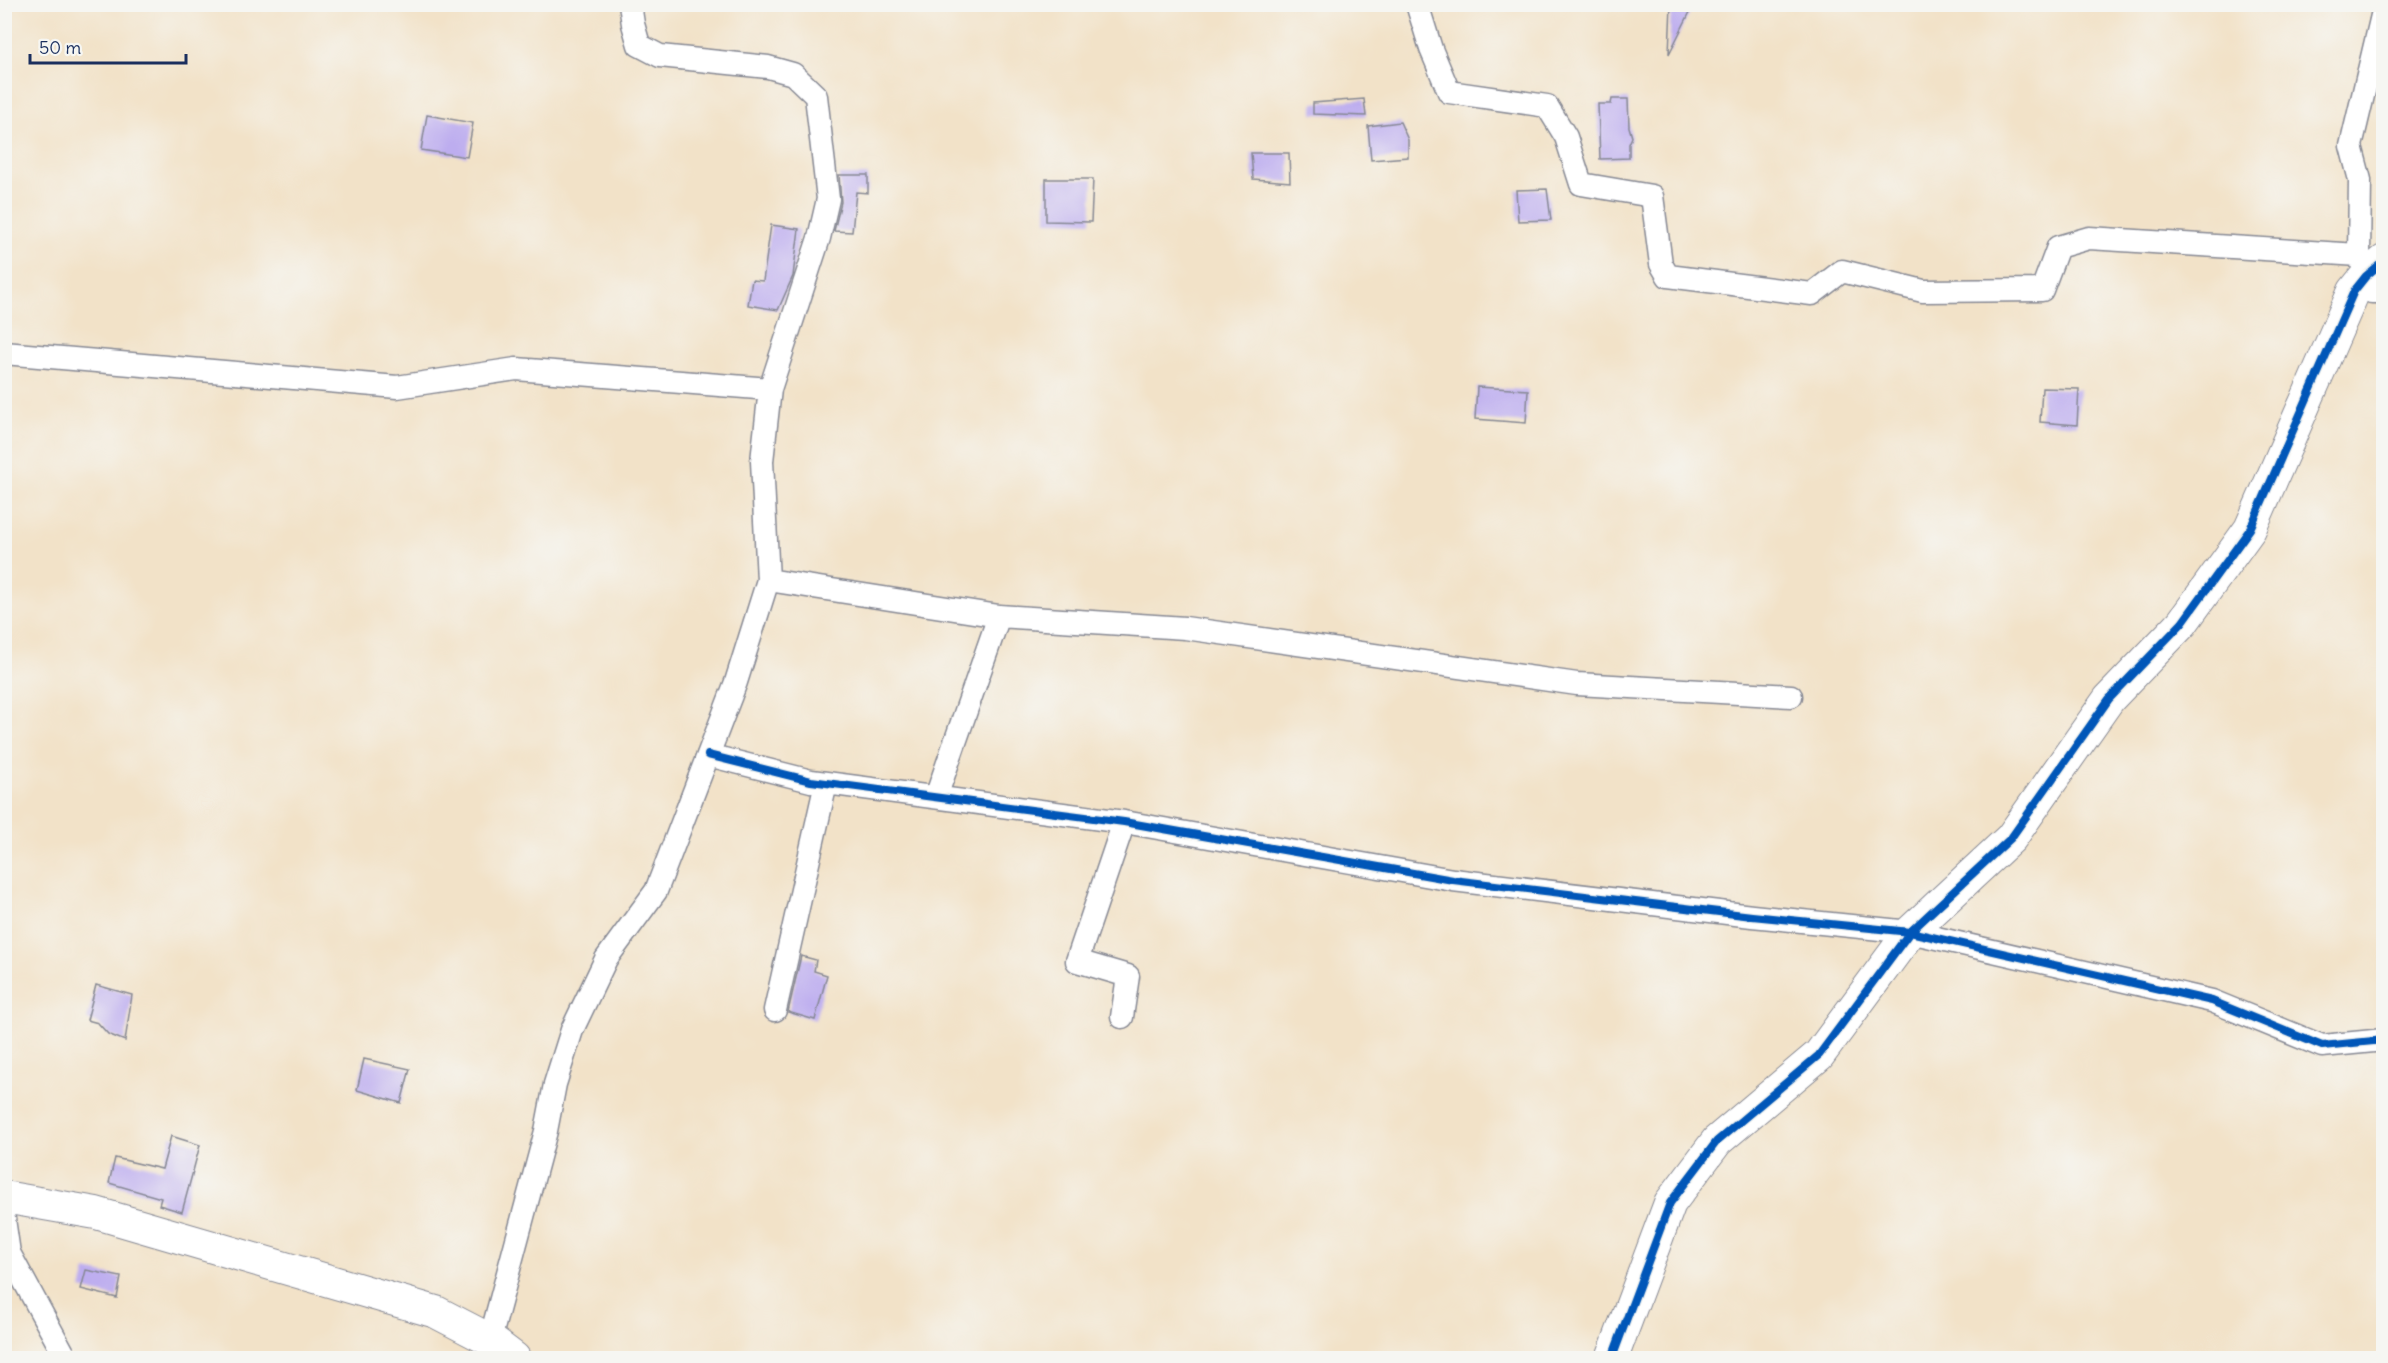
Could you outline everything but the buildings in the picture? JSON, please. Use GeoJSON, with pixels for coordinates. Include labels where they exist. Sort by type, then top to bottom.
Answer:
{"type":"FeatureCollection","features":[{"type":"Feature","properties":{"kind":"street"},"geometry":{"type":"LineString","coordinates":[[4,1197],[96,1213],[436,1312],[502,1349],[555,1084],[572,1030],[606,959],[656,891],[736,682],[768,580],[762,461],[770,389],[819,238],[828,199],[816,96],[793,74],[768,68],[660,56],[639,45],[630,4]]}},
{"type":"Feature","properties":{"kind":"street"},"geometry":{"type":"LineString","coordinates":[[1417,4],[1431,49],[1449,92],[1547,106],[1566,137],[1581,184],[1652,196],[1661,264],[1668,276],[1812,294],[1842,271],[1923,291],[2042,290],[2058,247],[2089,238],[2373,271]]}},
{"type":"Feature","properties":{"kind":"street"},"geometry":{"type":"LineString","coordinates":[[2373,271],[2360,180],[2351,146],[2384,7]]}},
{"type":"Feature","properties":{"kind":"street"},"geometry":{"type":"LineString","coordinates":[[1612,1359],[1670,1203],[1718,1141],[1819,1055],[1910,932],[2010,838],[2109,699],[2182,623],[2250,529],[2354,291],[2373,271]]}},
{"type":"Feature","properties":{"kind":"street"},"geometry":{"type":"LineString","coordinates":[[4,353],[397,387],[516,369],[770,389]]}},
{"type":"Feature","properties":{"kind":"street"},"geometry":{"type":"LineString","coordinates":[[768,580],[999,615],[1185,628],[1577,684],[1791,696]]}},
{"type":"Feature","properties":{"kind":"street"},"geometry":{"type":"LineString","coordinates":[[936,797],[999,615]]}},
{"type":"Feature","properties":{"kind":"street"},"geometry":{"type":"LineString","coordinates":[[708,755],[826,783],[1124,822],[1453,880],[1752,916],[1910,932],[2212,1001],[2322,1046],[2384,1040]]}},
{"type":"Feature","properties":{"kind":"street"},"geometry":{"type":"LineString","coordinates":[[775,1010],[826,783]]}},
{"type":"Feature","properties":{"kind":"street"},"geometry":{"type":"LineString","coordinates":[[1122,1017],[1128,976],[1077,961],[1124,822]]}},
{"type":"Feature","properties":{"kind":"street"},"geometry":{"type":"LineString","coordinates":[[4,1219],[9,1253],[66,1359]]}},
{"type":"Feature","properties":{"kind":"cycle path"},"geometry":{"type":"LineString","coordinates":[[1612,1358],[1670,1203],[1717,1141],[1819,1055],[1910,932],[2011,838],[2109,699],[2182,623],[2250,529],[2354,291],[2366,276],[2384,261]]}},
{"type":"Feature","properties":{"kind":"cycle path"},"geometry":{"type":"LineString","coordinates":[[708,755],[811,781],[1124,822],[1453,880],[1752,916],[1910,932],[2212,1001],[2322,1046],[2384,1040]]}}]}
